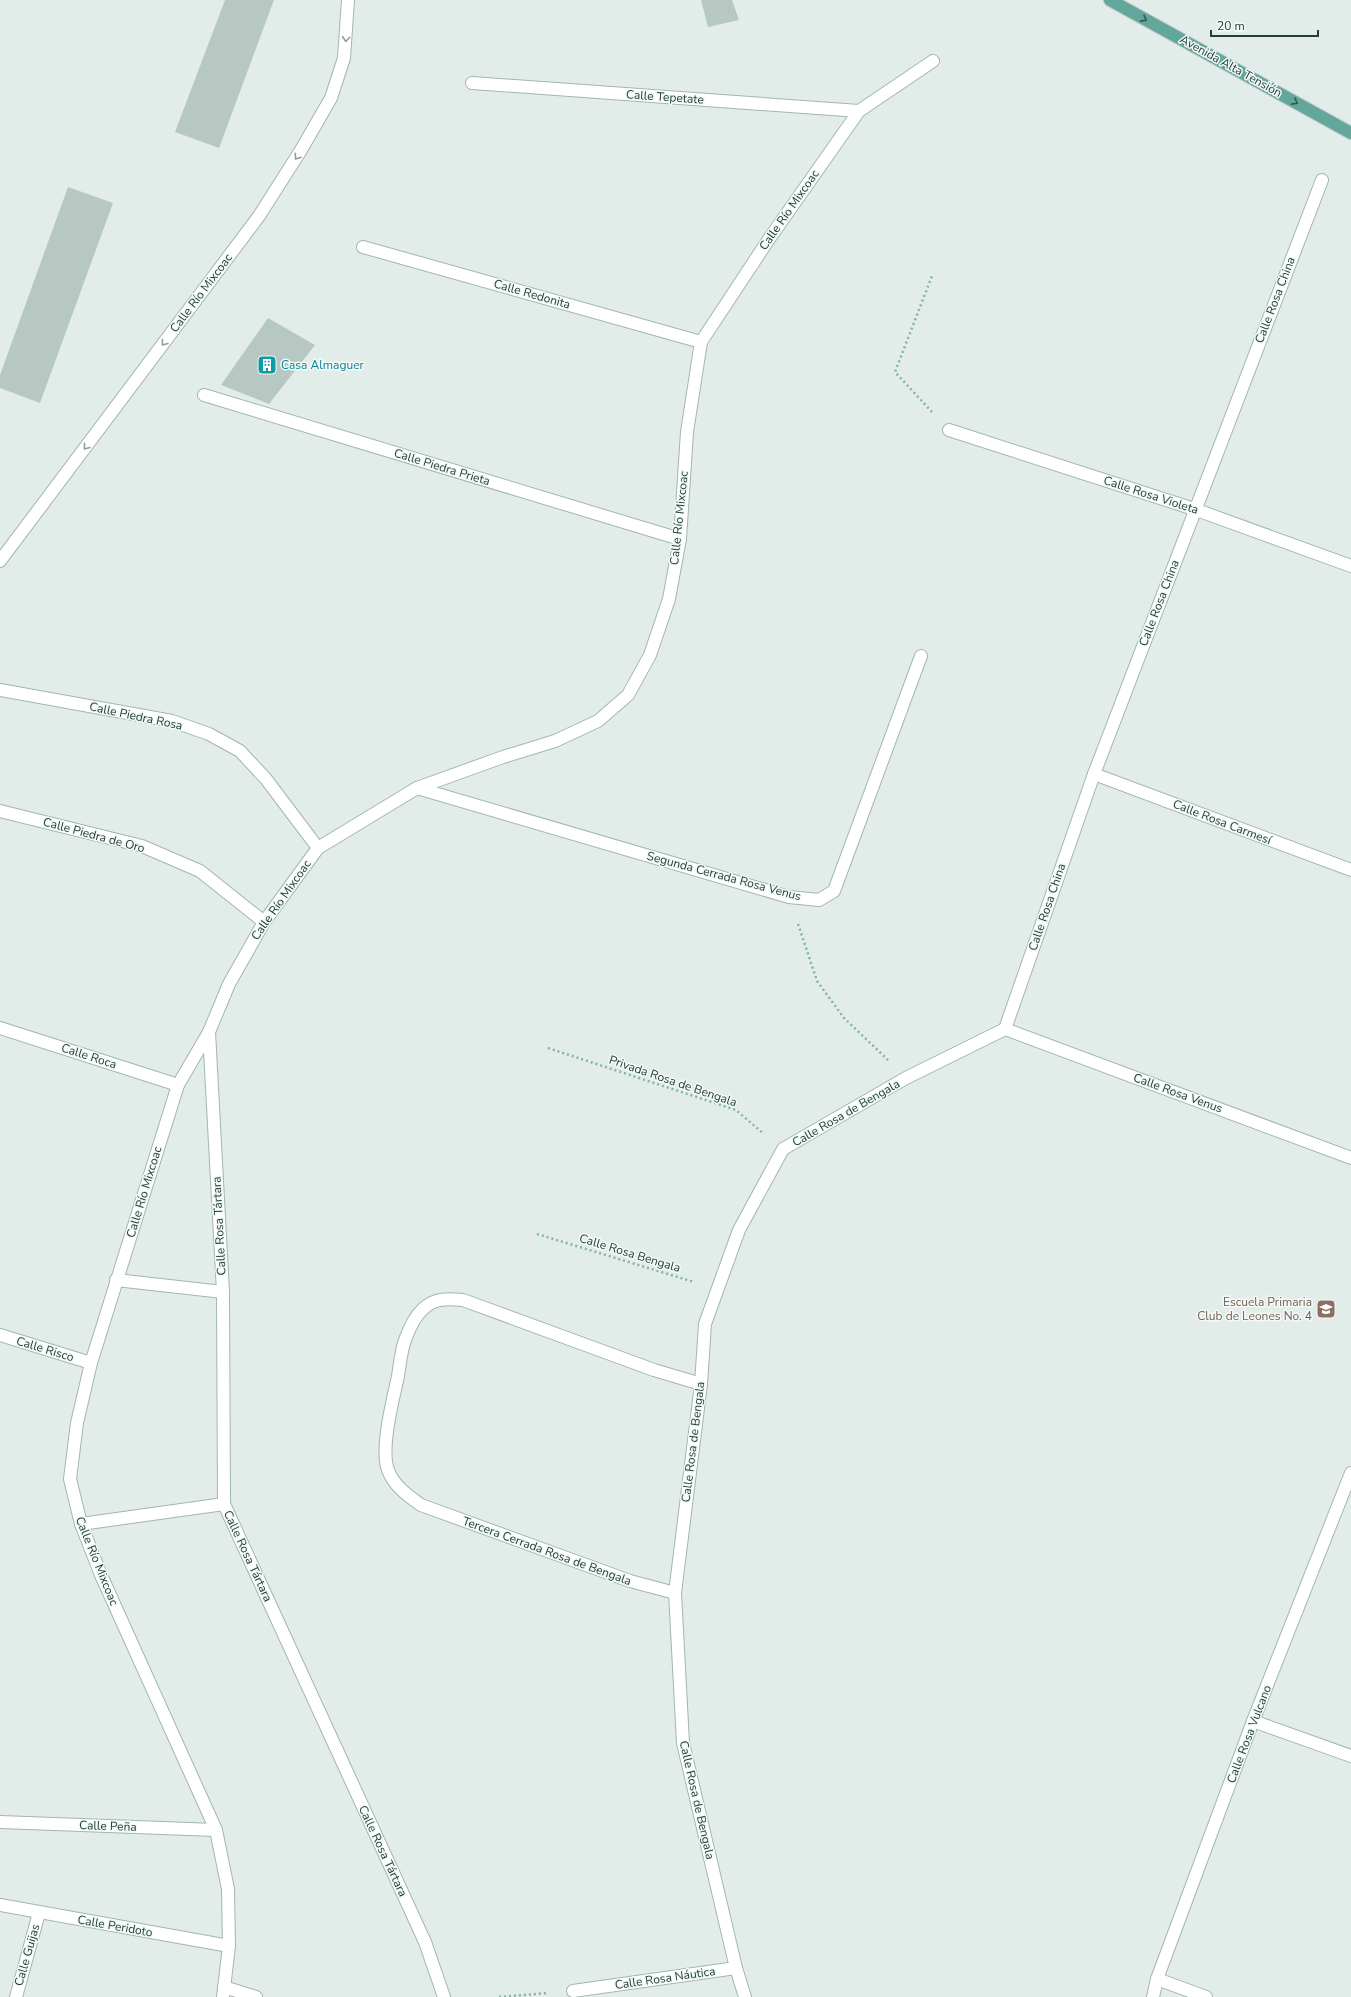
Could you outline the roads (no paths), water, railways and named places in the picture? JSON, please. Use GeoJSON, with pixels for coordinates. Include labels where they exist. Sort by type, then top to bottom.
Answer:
{"type":"FeatureCollection","features":[{"type":"Feature","properties":{"kind":"main road","name":"Avenida Alta Tensión"},"geometry":{"type":"LineString","coordinates":[[1110,0],[1351,133]]}},
{"type":"Feature","properties":{"kind":"street","name":"Calle Río Mixcoac"},"geometry":{"type":"LineString","coordinates":[[0,561],[259,216],[301,150],[331,98],[344,58],[348,0]]}},
{"type":"Feature","properties":{"kind":"street","name":"Calle Río Mixcoac"},"geometry":{"type":"LineString","coordinates":[[223,1992],[229,1946],[228,1889],[216,1830],[101,1575],[80,1524],[70,1479],[77,1423],[91,1363],[178,1085],[209,1032],[229,984],[264,922],[318,848],[417,788],[503,757],[555,741],[598,721],[628,695],[650,655],[667,606],[680,539],[687,432],[701,342],[769,239],[859,111],[933,61]]}},
{"type":"Feature","properties":{"kind":"street","name":"Calle Tepetate"},"geometry":{"type":"LineString","coordinates":[[472,83],[859,111]]}},
{"type":"Feature","properties":{"kind":"street","name":"Calle Rosa China"},"geometry":{"type":"LineString","coordinates":[[1005,1029],[1094,774],[1194,509],[1322,180]]}},
{"type":"Feature","properties":{"kind":"street","name":"Calle Redonita"},"geometry":{"type":"LineString","coordinates":[[363,247],[701,342]]}},
{"type":"Feature","properties":{"kind":"street","name":"Calle Piedra Prieta"},"geometry":{"type":"LineString","coordinates":[[204,395],[680,539]]}},
{"type":"Feature","properties":{"kind":"street","name":"Calle Rosa Violeta"},"geometry":{"type":"LineString","coordinates":[[948,430],[1194,509],[1351,566]]}},
{"type":"Feature","properties":{"kind":"street","name":"Segunda Cerrada Rosa Venus"},"geometry":{"type":"LineString","coordinates":[[417,788],[789,897],[819,900],[834,891],[921,656]]}},
{"type":"Feature","properties":{"kind":"street","name":"Calle Piedra Rosa"},"geometry":{"type":"LineString","coordinates":[[0,690],[172,721],[209,734],[240,751],[266,779],[318,848]]}},
{"type":"Feature","properties":{"kind":"street","name":"Calle Rosa Carmesí"},"geometry":{"type":"LineString","coordinates":[[1094,774],[1351,870]]}},
{"type":"Feature","properties":{"kind":"street","name":"Calle Piedra de Oro"},"geometry":{"type":"LineString","coordinates":[[0,811],[142,846],[200,871],[264,922]]}},
{"type":"Feature","properties":{"kind":"street","name":"Calle Roca"},"geometry":{"type":"LineString","coordinates":[[0,1028],[178,1085]]}},
{"type":"Feature","properties":{"kind":"street","name":"Calle Rosa de Bengala"},"geometry":{"type":"LineString","coordinates":[[745,1997],[736,1968],[683,1743],[675,1592],[700,1384],[705,1324],[740,1230],[782,1149],[906,1078],[1005,1029]]}},
{"type":"Feature","properties":{"kind":"street","name":"Calle Rosa Venus"},"geometry":{"type":"LineString","coordinates":[[1005,1029],[1351,1158]]}},
{"type":"Feature","properties":{"kind":"street","name":"Calle Rosa Tártara"},"geometry":{"type":"LineString","coordinates":[[209,1032],[223,1292],[224,1504],[425,1942],[444,1997]]}},
{"type":"Feature","properties":{"kind":"street"},"geometry":{"type":"LineString","coordinates":[[116,1280],[223,1292]]}},
{"type":"Feature","properties":{"kind":"street","name":"Tercera Cerrada Rosa de Bengala"},"geometry":{"type":"LineString","coordinates":[[675,1592],[630,1581],[421,1505],[393,1481],[387,1468],[386,1453],[388,1427],[405,1341],[413,1322],[423,1308],[434,1301],[446,1298],[463,1300],[654,1370],[700,1384]]}},
{"type":"Feature","properties":{"kind":"street","name":"Calle Risco"},"geometry":{"type":"LineString","coordinates":[[0,1335],[91,1363]]}},
{"type":"Feature","properties":{"kind":"street","name":"Calle Rosa Vulcano"},"geometry":{"type":"LineString","coordinates":[[1153,1997],[1157,1979],[1253,1721],[1351,1473]]}},
{"type":"Feature","properties":{"kind":"street"},"geometry":{"type":"LineString","coordinates":[[80,1524],[224,1504]]}},
{"type":"Feature","properties":{"kind":"street"},"geometry":{"type":"LineString","coordinates":[[1253,1721],[1351,1756]]}},
{"type":"Feature","properties":{"kind":"street","name":"Calle Peña"},"geometry":{"type":"LineString","coordinates":[[0,1822],[216,1830]]}},
{"type":"Feature","properties":{"kind":"street","name":"Calle Peridoto"},"geometry":{"type":"LineString","coordinates":[[0,1905],[229,1946]]}},
{"type":"Feature","properties":{"kind":"street","name":"Calle Guijas"},"geometry":{"type":"LineString","coordinates":[[16,1997],[39,1913]]}},
{"type":"Feature","properties":{"kind":"street","name":"Calle Rosa Náutica"},"geometry":{"type":"LineString","coordinates":[[573,1991],[736,1968]]}},
{"type":"Feature","properties":{"kind":"street"},"geometry":{"type":"LineString","coordinates":[[1157,1979],[1206,1997]]}},
{"type":"Feature","properties":{"kind":"street"},"geometry":{"type":"LineString","coordinates":[[223,1992],[256,1997]]}},
{"type":"Feature","properties":{"kind":"place","name":"Casa Almaguer"},"geometry":{"type":"Point","coordinates":[267,365]}},
{"type":"Feature","properties":{"kind":"place","name":"Escuela Primaria Club de Leones No. 4"},"geometry":{"type":"Point","coordinates":[1326,1309]}}]}
